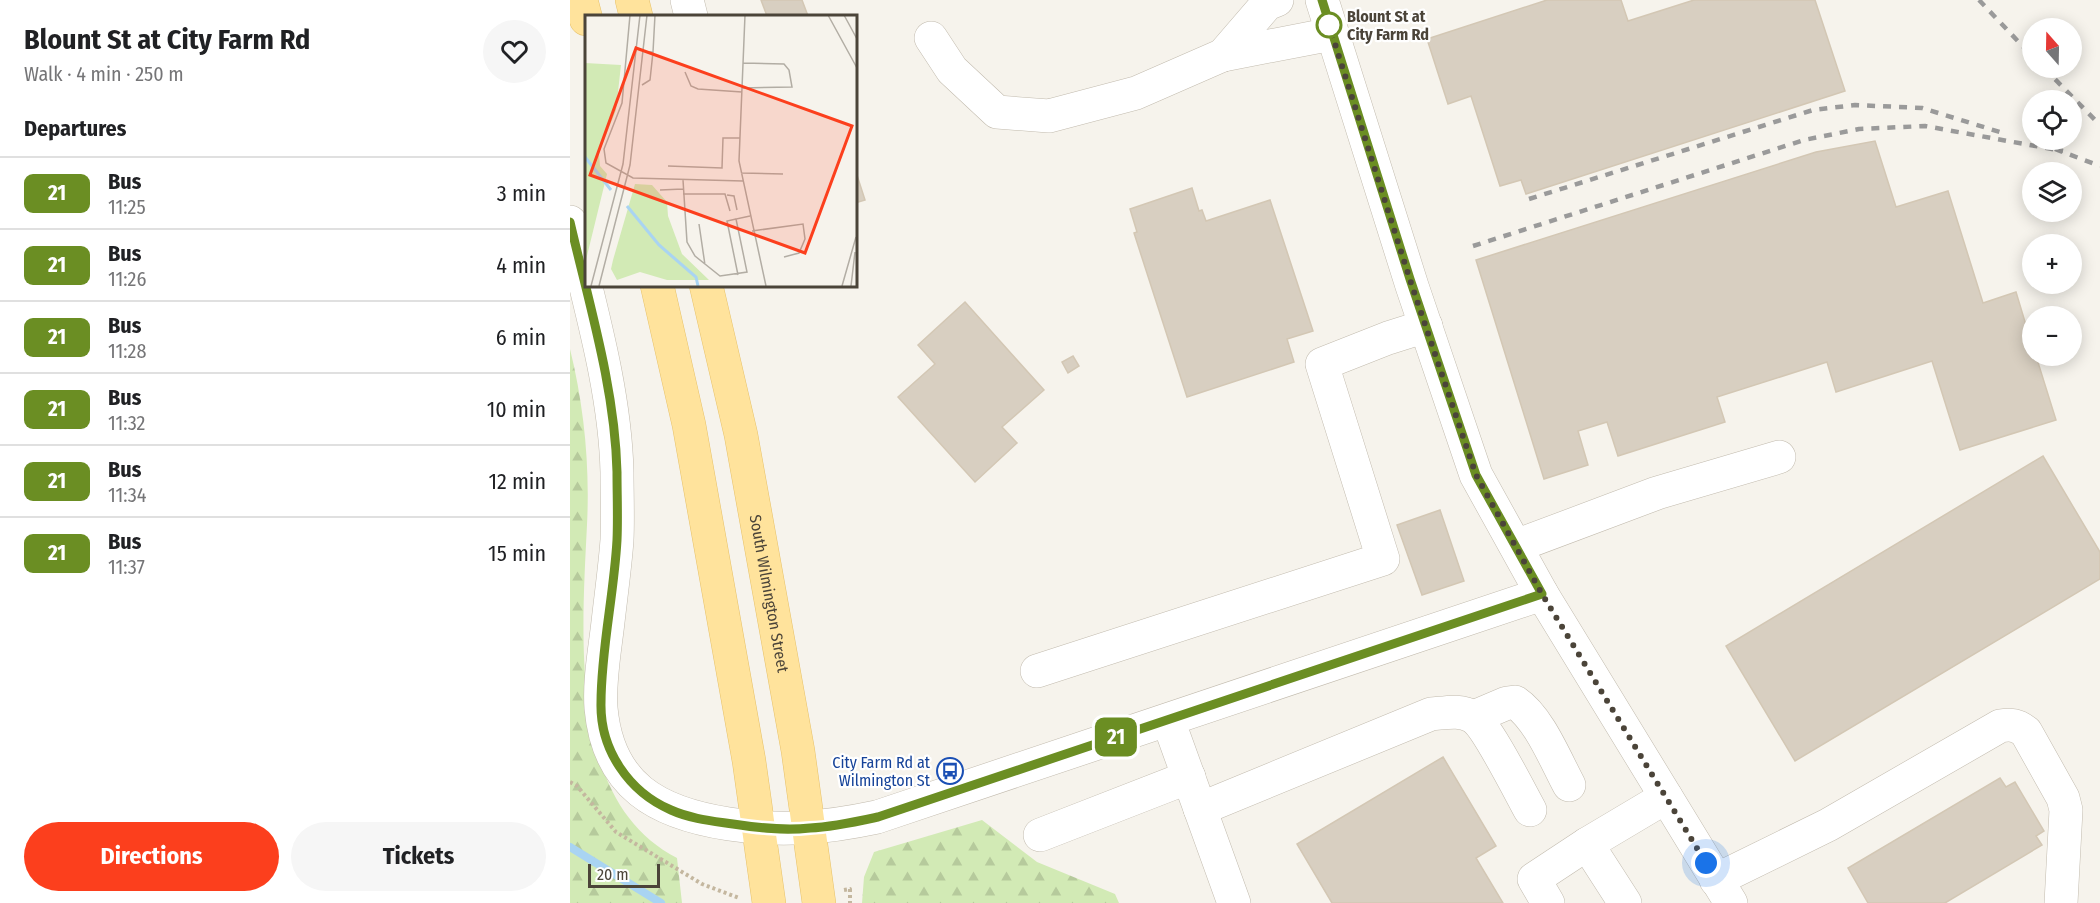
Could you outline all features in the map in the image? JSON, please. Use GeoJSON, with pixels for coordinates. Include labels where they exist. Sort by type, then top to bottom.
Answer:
{"type":"FeatureCollection","features":[{"type":"Feature","properties":{"kind":"main road"},"geometry":{"type":"LineString","coordinates":[[581,0],[585,15]]}},
{"type":"Feature","properties":{"kind":"main road"},"geometry":{"type":"LineString","coordinates":[[657,286],[689,425],[760,828],[756,900]]}},
{"type":"Feature","properties":{"kind":"main road","name":"South Wilmington Street"},"geometry":{"type":"LineString","coordinates":[[706,286],[741,435],[798,751],[819,903]]}},
{"type":"Feature","properties":{"kind":"street"},"geometry":{"type":"LineString","coordinates":[[687,0],[691,15]]}},
{"type":"Feature","properties":{"kind":"street"},"geometry":{"type":"LineString","coordinates":[[1222,55],[1267,4],[1277,0]]}},
{"type":"Feature","properties":{"kind":"street"},"geometry":{"type":"LineString","coordinates":[[931,38],[952,70],[997,112],[1049,116],[1136,93],[1222,55],[1332,11],[1426,326],[1476,475],[1542,594],[1723,891],[1828,825],[2000,726],[2008,724],[2018,726],[2026,732],[2063,798],[2066,810],[2061,903]]}},
{"type":"Feature","properties":{"kind":"street"},"geometry":{"type":"LineString","coordinates":[[570,222],[606,380],[616,458],[617,540],[600,704],[610,751],[624,774],[641,793],[661,806],[688,816],[760,828],[809,829],[878,817],[1542,594]]}},
{"type":"Feature","properties":{"kind":"street"},"geometry":{"type":"LineString","coordinates":[[1037,671],[1383,559],[1323,364],[1426,326]]}},
{"type":"Feature","properties":{"kind":"street"},"geometry":{"type":"LineString","coordinates":[[1515,546],[1657,493],[1779,457]]}},
{"type":"Feature","properties":{"kind":"street"},"geometry":{"type":"LineString","coordinates":[[1474,717],[1507,703],[1515,702],[1522,706],[1532,717],[1569,785]]}},
{"type":"Feature","properties":{"kind":"street"},"geometry":{"type":"LineString","coordinates":[[1200,809],[1431,714],[1457,711],[1474,717],[1488,736],[1530,810]]}},
{"type":"Feature","properties":{"kind":"street"},"geometry":{"type":"LineString","coordinates":[[1168,720],[1234,903]]}},
{"type":"Feature","properties":{"kind":"street"},"geometry":{"type":"LineString","coordinates":[[1040,836],[1189,777]]}},
{"type":"Feature","properties":{"kind":"street"},"geometry":{"type":"LineString","coordinates":[[1548,903],[1534,879],[1665,797]]}},
{"type":"Feature","properties":{"kind":"street"},"geometry":{"type":"LineString","coordinates":[[1587,844],[1625,903]]}},
{"type":"Feature","properties":{"kind":"path"},"geometry":{"type":"LineString","coordinates":[[570,782],[577,786],[616,832],[702,884],[739,898],[756,900]]}},
{"type":"Feature","properties":{"kind":"path"},"geometry":{"type":"LineString","coordinates":[[850,889],[850,903]]}},
{"type":"Feature","properties":{"kind":"green space"},"geometry":{"type":"Polygon","coordinates":[[[570,349],[579,392],[587,458],[588,503],[583,620],[590,716],[600,760],[617,800],[642,833],[677,858],[682,903],[570,903],[570,349]]]}},
{"type":"Feature","properties":{"kind":"green space"},"geometry":{"type":"Polygon","coordinates":[[[982,820],[1037,862],[1115,894],[1119,903],[862,903],[864,877],[874,852],[982,820]]]}},
{"type":"Feature","properties":{"kind":"building"},"geometry":{"type":"Polygon","coordinates":[[[761,0],[802,0],[808,15],[767,15],[761,0]]]}},
{"type":"Feature","properties":{"kind":"building"},"geometry":{"type":"Polygon","coordinates":[[[1547,0],[1621,0],[1628,21],[1694,0],[1815,0],[1845,91],[1526,194],[1521,180],[1500,186],[1471,96],[1448,104],[1427,39],[1547,0]]]}},
{"type":"Feature","properties":{"kind":"building"},"geometry":{"type":"Polygon","coordinates":[[[1875,141],[1896,207],[1948,191],[1983,303],[2016,292],[2022,312],[2022,366],[2039,366],[2056,420],[1960,450],[1932,361],[1836,392],[1827,362],[1717,397],[1725,422],[1618,456],[1607,422],[1578,431],[1588,465],[1544,479],[1476,260],[1816,152],[1875,141]]]}},
{"type":"Feature","properties":{"kind":"building"},"geometry":{"type":"Polygon","coordinates":[[[856,172],[865,200],[856,203],[856,172]]]}},
{"type":"Feature","properties":{"kind":"building"},"geometry":{"type":"Polygon","coordinates":[[[1192,188],[1199,211],[1202,210],[1206,221],[1270,200],[1313,331],[1287,339],[1294,362],[1187,397],[1134,233],[1137,232],[1130,209],[1192,188]]]}},
{"type":"Feature","properties":{"kind":"building"},"geometry":{"type":"Polygon","coordinates":[[[965,302],[1044,390],[1002,427],[1017,443],[975,482],[898,397],[935,364],[918,345],[965,302]]]}},
{"type":"Feature","properties":{"kind":"building"},"geometry":{"type":"Polygon","coordinates":[[[1073,356],[1079,366],[1068,373],[1062,362],[1073,356]]]}},
{"type":"Feature","properties":{"kind":"building"},"geometry":{"type":"Polygon","coordinates":[[[2043,456],[2100,552],[2100,579],[1795,761],[1726,646],[2043,456]]]}},
{"type":"Feature","properties":{"kind":"building"},"geometry":{"type":"Polygon","coordinates":[[[1440,510],[1464,581],[1422,595],[1397,525],[1440,510]]]}},
{"type":"Feature","properties":{"kind":"building"},"geometry":{"type":"Polygon","coordinates":[[[1443,757],[1496,846],[1476,858],[1503,903],[1332,903],[1297,844],[1443,757]]]}},
{"type":"Feature","properties":{"kind":"building"},"geometry":{"type":"Polygon","coordinates":[[[2000,778],[2006,787],[2015,782],[2044,831],[2036,836],[2042,845],[1945,903],[1868,903],[1848,868],[2000,778]]]}},
{"type":"Feature","properties":{"kind":"waterway"},"geometry":{"type":"LineString","coordinates":[[570,847],[661,903]]}},
{"type":"Feature","properties":{"kind":"railway"},"geometry":{"type":"LineString","coordinates":[[1979,0],[2022,45]]}},
{"type":"Feature","properties":{"kind":"railway"},"geometry":{"type":"LineString","coordinates":[[2054,78],[2100,125]]}},
{"type":"Feature","properties":{"kind":"railway"},"geometry":{"type":"LineString","coordinates":[[1529,199],[1813,110],[1855,105],[1922,108],[2003,133]]}},
{"type":"Feature","properties":{"kind":"railway"},"geometry":{"type":"LineString","coordinates":[[1473,246],[1804,140],[1859,129],[1925,126],[2063,151]]}},
{"type":"Feature","properties":{"kind":"railway"},"geometry":{"type":"LineString","coordinates":[[2058,150],[2100,166]]}},
{"type":"Feature","properties":{"kind":"bus line","name":"21"},"geometry":{"type":"LineString","coordinates":[[585,286],[606,380],[616,470],[617,540],[600,704],[602,719],[610,751],[624,774],[641,793],[661,806],[688,816],[760,828],[784,829],[809,829],[878,817],[1542,594],[1476,475],[1410,279],[1322,0]]}},
{"type":"Feature","properties":{"kind":"bus line","name":"21"},"geometry":{"type":"LineString","coordinates":[[570,222],[585,284]]}},
{"type":"Feature","properties":{"kind":"place","name":"Blount St at City Farm Rd"},"geometry":{"type":"Point","coordinates":[1329,25]}},
{"type":"Feature","properties":{"kind":"place","name":"City Farm Rd at Wilmington St"},"geometry":{"type":"Point","coordinates":[950,771]}},
{"type":"Feature","properties":{"kind":"route"},"geometry":{"type":"LineString","coordinates":[[1329,25],[1412,286],[1476,475],[1542,594],[1706,863]]}}]}
